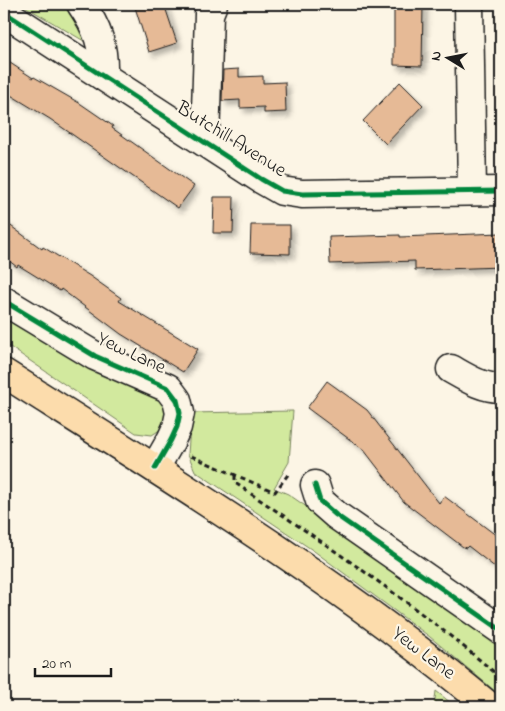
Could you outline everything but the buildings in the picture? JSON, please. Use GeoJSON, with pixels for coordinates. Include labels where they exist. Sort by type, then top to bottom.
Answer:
{"type":"FeatureCollection","features":[{"type":"Feature","properties":{"kind":"main road","name":"Yew Lane"},"geometry":{"type":"LineString","coordinates":[[4,373],[161,457],[446,670],[490,707]]}},
{"type":"Feature","properties":{"kind":"street"},"geometry":{"type":"LineString","coordinates":[[81,4],[93,22],[101,42],[104,61],[103,76]]}},
{"type":"Feature","properties":{"kind":"street"},"geometry":{"type":"LineString","coordinates":[[205,142],[209,14],[212,4]]}},
{"type":"Feature","properties":{"kind":"street"},"geometry":{"type":"LineString","coordinates":[[469,4],[472,191]]}},
{"type":"Feature","properties":{"kind":"street","name":"Butchill Avenue"},"geometry":{"type":"LineString","coordinates":[[4,12],[282,191],[302,194],[501,191]]}},
{"type":"Feature","properties":{"kind":"street","name":"Yew Lane"},"geometry":{"type":"LineString","coordinates":[[4,301],[95,356],[168,388],[177,400],[180,413],[177,427],[161,457]]}},
{"type":"Feature","properties":{"kind":"street"},"geometry":{"type":"LineString","coordinates":[[451,369],[491,388],[501,388]]}},
{"type":"Feature","properties":{"kind":"street"},"geometry":{"type":"LineString","coordinates":[[315,485],[320,501],[336,516],[501,630]]}},
{"type":"Feature","properties":{"kind":"path"},"geometry":{"type":"LineString","coordinates":[[161,457],[235,475],[275,492],[290,472],[315,485]]}},
{"type":"Feature","properties":{"kind":"path"},"geometry":{"type":"LineString","coordinates":[[235,475],[236,483],[358,566],[466,648],[501,678]]}},
{"type":"Feature","properties":{"kind":"green space"},"geometry":{"type":"Polygon","coordinates":[[[21,4],[68,4],[85,27],[84,41],[21,4]]]}},
{"type":"Feature","properties":{"kind":"green space"},"geometry":{"type":"Polygon","coordinates":[[[4,310],[169,402],[166,426],[152,435],[136,433],[4,343],[4,310]]]}},
{"type":"Feature","properties":{"kind":"green space"},"geometry":{"type":"Polygon","coordinates":[[[293,411],[289,462],[274,488],[288,494],[501,641],[501,696],[430,637],[314,551],[195,471],[188,454],[191,413],[293,411]]]}},
{"type":"Feature","properties":{"kind":"green space"},"geometry":{"type":"Polygon","coordinates":[[[436,691],[456,707],[434,707],[436,691]]]}},
{"type":"Feature","properties":{"kind":"cycle path"},"geometry":{"type":"LineString","coordinates":[[4,12],[282,191],[302,194],[501,191]]}},
{"type":"Feature","properties":{"kind":"cycle path"},"geometry":{"type":"LineString","coordinates":[[4,301],[95,356],[168,388],[177,400],[180,413],[177,427],[155,468]]}},
{"type":"Feature","properties":{"kind":"cycle path"},"geometry":{"type":"LineString","coordinates":[[315,485],[320,501],[336,515],[501,630]]}}]}
